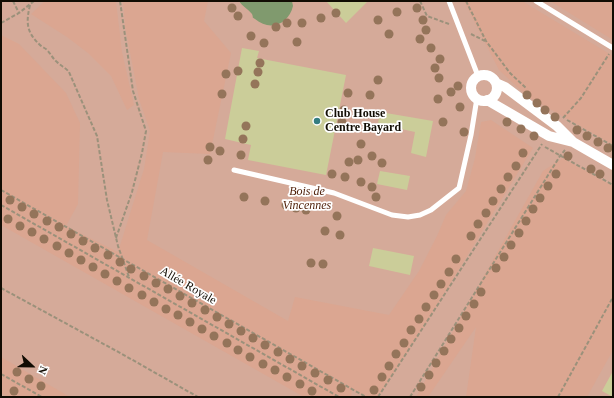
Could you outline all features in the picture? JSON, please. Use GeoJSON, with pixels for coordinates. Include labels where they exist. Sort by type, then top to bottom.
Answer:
{"type":"FeatureCollection","features":[{"type":"Feature","properties":{"kind":"street"},"geometry":{"type":"LineString","coordinates":[[573,142],[560,122],[505,87],[496,83],[490,77],[482,75],[475,78],[471,85],[472,92],[480,100],[488,100],[549,136],[573,142],[613,165]]}},
{"type":"Feature","properties":{"kind":"street"},"geometry":{"type":"LineString","coordinates":[[488,100],[494,95],[497,87],[496,83]]}},
{"type":"Feature","properties":{"kind":"lane"},"geometry":{"type":"LineString","coordinates":[[449,1],[478,76]]}},
{"type":"Feature","properties":{"kind":"lane"},"geometry":{"type":"LineString","coordinates":[[536,1],[613,48]]}},
{"type":"Feature","properties":{"kind":"lane"},"geometry":{"type":"LineString","coordinates":[[234,170],[334,193],[392,215],[408,217],[420,215],[431,210],[459,188],[471,135],[477,98]]}},
{"type":"Feature","properties":{"kind":"path"},"geometry":{"type":"LineString","coordinates":[[14,1],[19,13]]}},
{"type":"Feature","properties":{"kind":"path"},"geometry":{"type":"LineString","coordinates":[[1,23],[19,13],[34,1]]}},
{"type":"Feature","properties":{"kind":"path"},"geometry":{"type":"LineString","coordinates":[[116,239],[132,192],[146,131],[133,91],[120,1]]}},
{"type":"Feature","properties":{"kind":"path"},"geometry":{"type":"LineString","coordinates":[[420,1],[427,16],[459,28],[486,41]]}},
{"type":"Feature","properties":{"kind":"path"},"geometry":{"type":"LineString","coordinates":[[466,1],[486,41],[510,73],[529,91]]}},
{"type":"Feature","properties":{"kind":"path"},"geometry":{"type":"LineString","coordinates":[[30,5],[27,20],[30,33],[41,46],[69,72],[97,136],[107,200],[116,239],[129,278]]}},
{"type":"Feature","properties":{"kind":"path"},"geometry":{"type":"LineString","coordinates":[[560,122],[581,98],[613,48]]}},
{"type":"Feature","properties":{"kind":"path"},"geometry":{"type":"LineString","coordinates":[[558,113],[560,122]]}},
{"type":"Feature","properties":{"kind":"path"},"geometry":{"type":"LineString","coordinates":[[560,122],[613,146]]}},
{"type":"Feature","properties":{"kind":"path"},"geometry":{"type":"LineString","coordinates":[[378,397],[541,145],[549,136]]}},
{"type":"Feature","properties":{"kind":"path"},"geometry":{"type":"LineString","coordinates":[[410,397],[560,156],[573,142]]}},
{"type":"Feature","properties":{"kind":"path","name":"Allée Royale"},"geometry":{"type":"LineString","coordinates":[[1,190],[366,397]]}},
{"type":"Feature","properties":{"kind":"path","name":"Allée Royale"},"geometry":{"type":"LineString","coordinates":[[1,205],[339,397]]}},
{"type":"Feature","properties":{"kind":"path"},"geometry":{"type":"LineString","coordinates":[[1,288],[198,397]]}},
{"type":"Feature","properties":{"kind":"path"},"geometry":{"type":"LineString","coordinates":[[558,397],[613,297]]}},
{"type":"Feature","properties":{"kind":"path"},"geometry":{"type":"LineString","coordinates":[[1,374],[42,397]]}},
{"type":"Feature","properties":{"kind":"green space","name":"Bois de Vincennes"},"geometry":{"type":"Polygon","coordinates":[[[1,1],[613,1],[613,397],[1,397],[1,1]]]}},
{"type":"Feature","properties":{"kind":"shaded area"},"geometry":{"type":"Polygon","coordinates":[[[45,1],[116,1],[122,52],[134,105],[127,110],[111,76],[88,53],[67,37],[31,14],[45,1]]]}},
{"type":"Feature","properties":{"kind":"shaded area"},"geometry":{"type":"Polygon","coordinates":[[[123,1],[208,1],[204,21],[231,53],[210,154],[163,152],[147,240],[288,321],[295,297],[389,315],[419,271],[446,215],[466,191],[475,158],[481,122],[491,120],[533,148],[425,325],[378,397],[366,397],[352,389],[351,397],[304,397],[1,225],[1,35],[19,44],[66,93],[80,123],[78,204],[66,226],[118,252],[144,169],[150,131],[139,99],[125,26],[123,1]]]}},
{"type":"Feature","properties":{"kind":"shaded area"},"geometry":{"type":"Polygon","coordinates":[[[239,1],[292,1],[293,6],[291,12],[283,21],[278,24],[267,25],[261,23],[253,17],[252,14],[239,1]]]}},
{"type":"Feature","properties":{"kind":"shaded area"},"geometry":{"type":"Polygon","coordinates":[[[464,1],[522,1],[613,56],[613,145],[527,96],[499,70],[464,1]]]}},
{"type":"Feature","properties":{"kind":"shaded area"},"geometry":{"type":"Polygon","coordinates":[[[550,1],[613,1],[613,40],[550,1]]]}},
{"type":"Feature","properties":{"kind":"shaded area"},"geometry":{"type":"Polygon","coordinates":[[[563,158],[613,186],[613,350],[587,397],[466,397],[476,327],[428,397],[416,397],[543,171],[563,158]]]}},
{"type":"Feature","properties":{"kind":"shaded area"},"geometry":{"type":"Polygon","coordinates":[[[1,357],[70,397],[8,397],[1,393],[1,357]]]}},
{"type":"Feature","properties":{"kind":"building"},"geometry":{"type":"Polygon","coordinates":[[[326,1],[368,1],[346,23],[326,1]]]}},
{"type":"Feature","properties":{"kind":"building"},"geometry":{"type":"Polygon","coordinates":[[[242,48],[259,51],[257,58],[346,75],[326,175],[248,160],[251,145],[225,139],[242,48]]]}},
{"type":"Feature","properties":{"kind":"building"},"geometry":{"type":"Polygon","coordinates":[[[380,112],[433,121],[426,157],[411,153],[415,132],[378,124],[380,112]]]}},
{"type":"Feature","properties":{"kind":"building"},"geometry":{"type":"Polygon","coordinates":[[[380,171],[410,176],[407,190],[377,184],[380,171]]]}},
{"type":"Feature","properties":{"kind":"building"},"geometry":{"type":"Polygon","coordinates":[[[373,248],[414,256],[410,275],[369,266],[373,248]]]}},
{"type":"Feature","properties":{"kind":"building"},"geometry":{"type":"Polygon","coordinates":[[[613,371],[613,397],[602,391],[613,371]]]}},
{"type":"Feature","properties":{"kind":"place","name":"Club House Centre Bayard"},"geometry":{"type":"Point","coordinates":[317,121]}}]}
